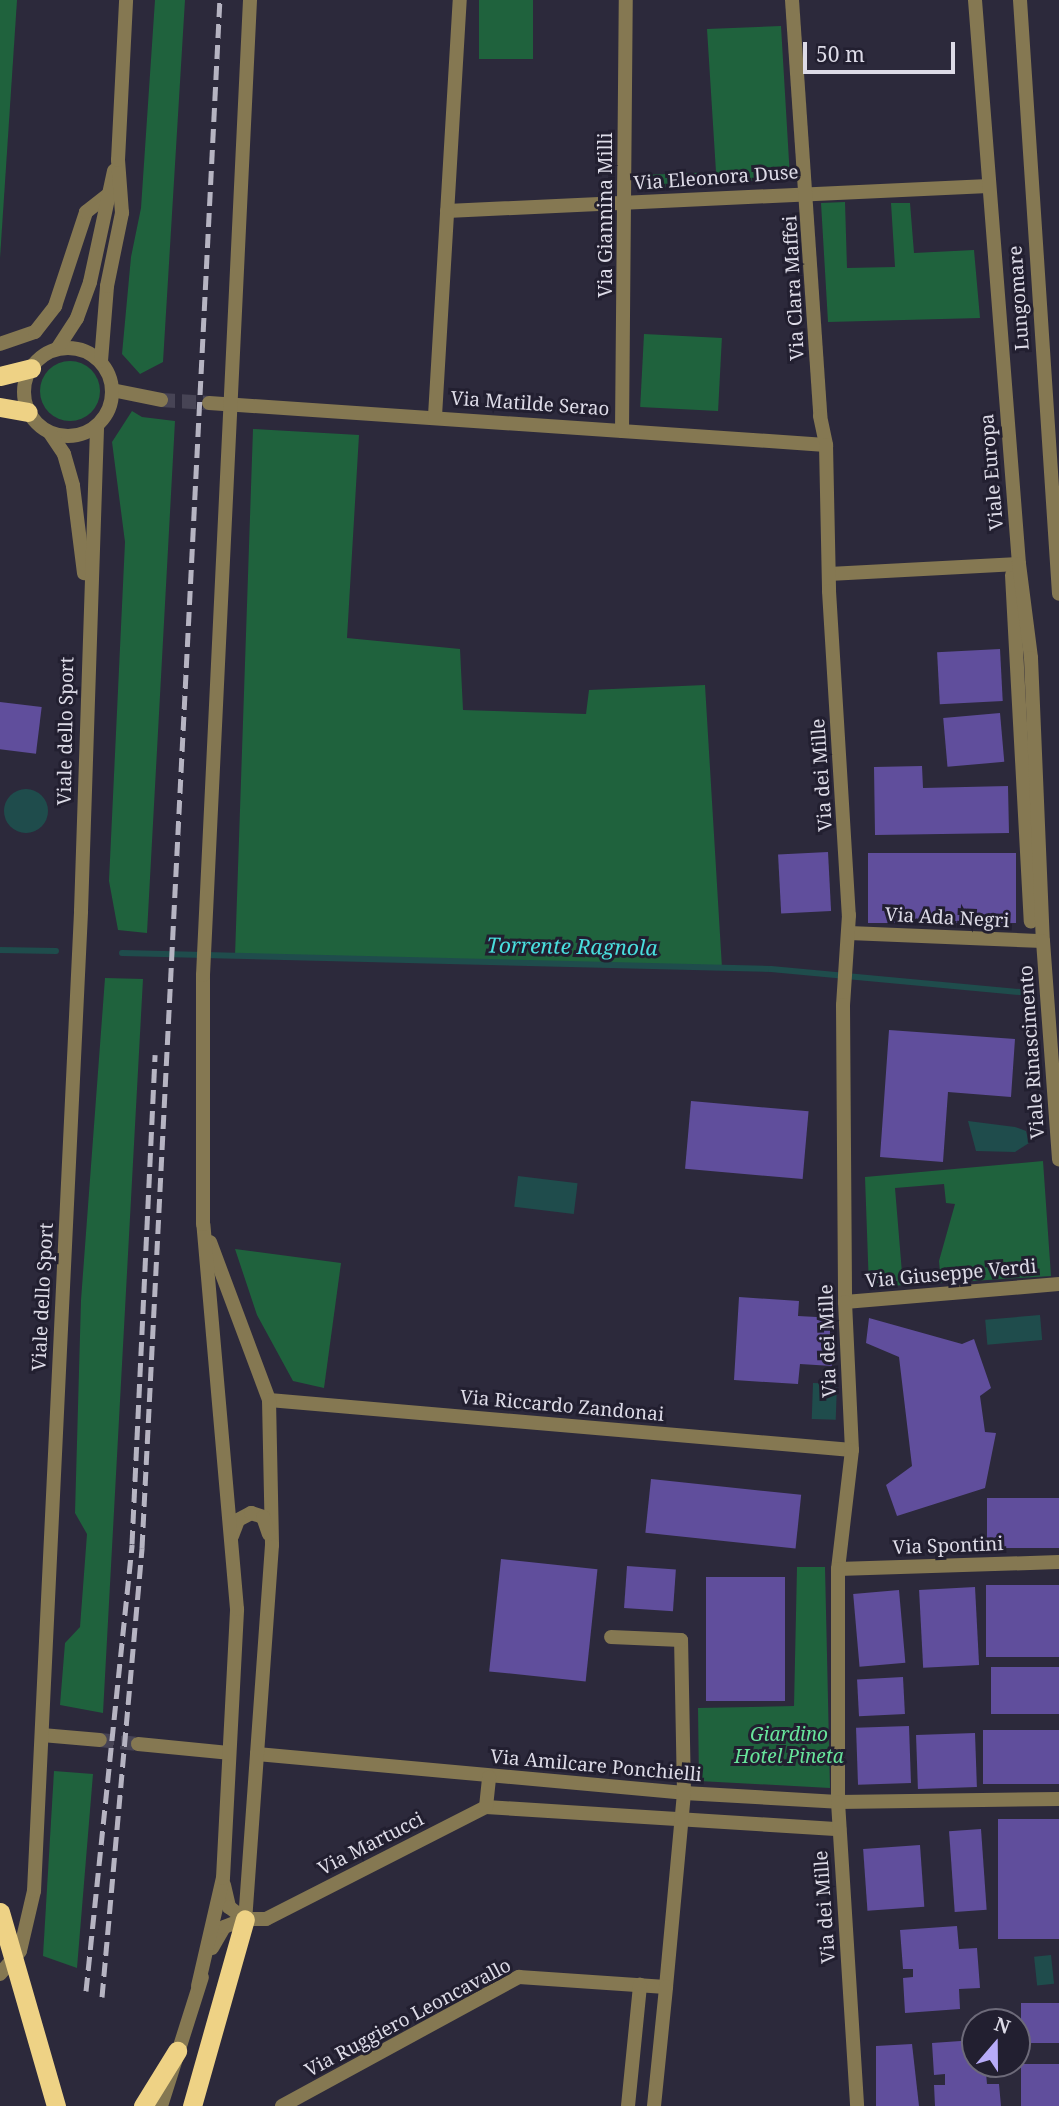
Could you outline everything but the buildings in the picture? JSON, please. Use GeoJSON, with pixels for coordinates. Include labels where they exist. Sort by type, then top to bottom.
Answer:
{"type":"FeatureCollection","features":[{"type":"Feature","properties":{"kind":"highway"},"geometry":{"type":"LineString","coordinates":[[0,376],[31,368]]}},
{"type":"Feature","properties":{"kind":"highway"},"geometry":{"type":"LineString","coordinates":[[0,407],[28,412]]}},
{"type":"Feature","properties":{"kind":"highway"},"geometry":{"type":"LineString","coordinates":[[0,1912],[56,2106]]}},
{"type":"Feature","properties":{"kind":"highway"},"geometry":{"type":"LineString","coordinates":[[192,2106],[245,1919]]}},
{"type":"Feature","properties":{"kind":"highway"},"geometry":{"type":"LineString","coordinates":[[143,2106],[177,2051]]}},
{"type":"Feature","properties":{"kind":"street"},"geometry":{"type":"LineString","coordinates":[[118,160],[90,282],[77,318],[57,349],[31,368],[23,392],[28,412],[50,433],[74,437],[97,426],[108,412],[113,390],[101,361],[107,286],[122,213],[118,160],[126,0]]}},
{"type":"Feature","properties":{"kind":"street"},"geometry":{"type":"LineString","coordinates":[[198,1986],[223,1878],[237,1609],[203,1224],[203,975],[250,0]]}},
{"type":"Feature","properties":{"kind":"street"},"geometry":{"type":"LineString","coordinates":[[435,416],[460,0]]}},
{"type":"Feature","properties":{"kind":"street","name":"Via Giannina Milli"},"geometry":{"type":"LineString","coordinates":[[622,431],[626,0]]}},
{"type":"Feature","properties":{"kind":"street","name":"Via Clara Maffei"},"geometry":{"type":"LineString","coordinates":[[792,0],[807,191],[820,416],[826,445],[829,574]]}},
{"type":"Feature","properties":{"kind":"street","name":"Viale Europa"},"geometry":{"type":"LineString","coordinates":[[975,0],[1015,570],[1031,921]]}},
{"type":"Feature","properties":{"kind":"street","name":"Lungomare"},"geometry":{"type":"LineString","coordinates":[[1020,0],[1059,594]]}},
{"type":"Feature","properties":{"kind":"street","name":"Via Eleonora Duse"},"geometry":{"type":"LineString","coordinates":[[447,211],[625,205],[807,191],[988,186]]}},
{"type":"Feature","properties":{"kind":"street"},"geometry":{"type":"LineString","coordinates":[[0,344],[35,332],[55,306],[86,212],[108,195]]}},
{"type":"Feature","properties":{"kind":"street"},"geometry":{"type":"LineString","coordinates":[[57,349],[86,351],[101,361]]}},
{"type":"Feature","properties":{"kind":"street"},"geometry":{"type":"LineString","coordinates":[[113,390],[161,400]]}},
{"type":"Feature","properties":{"kind":"street","name":"Via Matilde Serao"},"geometry":{"type":"LineString","coordinates":[[209,403],[435,416],[826,445]]}},
{"type":"Feature","properties":{"kind":"street","name":"Viale dello Sport"},"geometry":{"type":"LineString","coordinates":[[0,1974],[20,1951],[31,1913],[42,1735],[81,911],[88,611],[97,426]]}},
{"type":"Feature","properties":{"kind":"street","name":"Viale dello Sport"},"geometry":{"type":"LineString","coordinates":[[50,433],[64,454],[72,486],[88,611]]}},
{"type":"Feature","properties":{"kind":"street"},"geometry":{"type":"LineString","coordinates":[[829,574],[1015,570]]}},
{"type":"Feature","properties":{"kind":"street","name":"Viale Europa"},"geometry":{"type":"LineString","coordinates":[[1015,570],[1031,658],[1043,942]]}},
{"type":"Feature","properties":{"kind":"street","name":"Via dei Mille"},"geometry":{"type":"LineString","coordinates":[[829,574],[849,933],[843,1005],[845,1302],[852,1450],[838,1569],[838,1802],[856,2106]]}},
{"type":"Feature","properties":{"kind":"street","name":"Via Ada Negri"},"geometry":{"type":"LineString","coordinates":[[849,933],[1043,942]]}},
{"type":"Feature","properties":{"kind":"street","name":"Viale Rinascimento"},"geometry":{"type":"LineString","coordinates":[[1043,942],[1059,1159]]}},
{"type":"Feature","properties":{"kind":"street"},"geometry":{"type":"LineString","coordinates":[[203,1224],[270,1400],[272,1545],[245,1919]]}},
{"type":"Feature","properties":{"kind":"street","name":"Via Giuseppe Verdi"},"geometry":{"type":"LineString","coordinates":[[845,1302],[1059,1284]]}},
{"type":"Feature","properties":{"kind":"street","name":"Via Riccardo Zandonai"},"geometry":{"type":"LineString","coordinates":[[270,1400],[852,1450]]}},
{"type":"Feature","properties":{"kind":"street"},"geometry":{"type":"LineString","coordinates":[[230,1541],[238,1520],[255,1513],[267,1524],[272,1545]]}},
{"type":"Feature","properties":{"kind":"street","name":"Via Spontini"},"geometry":{"type":"LineString","coordinates":[[838,1569],[1059,1562]]}},
{"type":"Feature","properties":{"kind":"street"},"geometry":{"type":"LineString","coordinates":[[611,1637],[681,1640],[684,1793],[654,2106]]}},
{"type":"Feature","properties":{"kind":"street"},"geometry":{"type":"LineString","coordinates":[[42,1735],[100,1741]]}},
{"type":"Feature","properties":{"kind":"street"},"geometry":{"type":"LineString","coordinates":[[138,1744],[229,1753]]}},
{"type":"Feature","properties":{"kind":"street","name":"Via Amilcare Ponchielli"},"geometry":{"type":"LineString","coordinates":[[257,1754],[489,1777],[838,1802],[1059,1799]]}},
{"type":"Feature","properties":{"kind":"street"},"geometry":{"type":"LineString","coordinates":[[489,1777],[486,1807],[681,1822],[839,1829]]}},
{"type":"Feature","properties":{"kind":"street","name":"Via Martucci"},"geometry":{"type":"LineString","coordinates":[[245,1919],[266,1919],[486,1807]]}},
{"type":"Feature","properties":{"kind":"street"},"geometry":{"type":"LineString","coordinates":[[223,1878],[229,1908],[245,1919]]}},
{"type":"Feature","properties":{"kind":"street"},"geometry":{"type":"LineString","coordinates":[[161,2106],[198,1986],[216,1938],[231,1922],[245,1919]]}},
{"type":"Feature","properties":{"kind":"street","name":"Via Ruggiero Leoncavallo"},"geometry":{"type":"LineString","coordinates":[[282,2106],[519,1977],[666,1987]]}},
{"type":"Feature","properties":{"kind":"street"},"geometry":{"type":"LineString","coordinates":[[628,2106],[640,1985]]}},
{"type":"Feature","properties":{"kind":"green space"},"geometry":{"type":"Polygon","coordinates":[[[0,0],[17,0],[0,258],[0,0]]]}},
{"type":"Feature","properties":{"kind":"green space"},"geometry":{"type":"Polygon","coordinates":[[[155,0],[185,0],[163,362],[140,374],[122,354],[131,257],[141,208],[155,0]]]}},
{"type":"Feature","properties":{"kind":"green space"},"geometry":{"type":"Polygon","coordinates":[[[479,0],[533,0],[533,59],[479,59],[479,0]]]}},
{"type":"Feature","properties":{"kind":"green space"},"geometry":{"type":"Polygon","coordinates":[[[781,26],[790,178],[643,189],[642,175],[716,172],[707,29],[781,26]]]}},
{"type":"Feature","properties":{"kind":"green space"},"geometry":{"type":"Polygon","coordinates":[[[845,202],[847,268],[895,267],[891,203],[910,203],[914,253],[974,250],[980,318],[828,322],[821,203],[845,202]]]}},
{"type":"Feature","properties":{"kind":"green space"},"geometry":{"type":"Polygon","coordinates":[[[644,334],[722,338],[718,411],[640,407],[644,334]]]}},
{"type":"Feature","properties":{"kind":"green space"},"geometry":{"type":"Polygon","coordinates":[[[70,361],[87,366],[95,374],[100,391],[95,408],[87,416],[70,421],[53,416],[45,408],[40,391],[45,374],[53,366],[70,361]]]}},
{"type":"Feature","properties":{"kind":"green space"},"geometry":{"type":"Polygon","coordinates":[[[132,411],[142,417],[175,421],[147,933],[118,930],[109,881],[125,542],[112,442],[132,411]]]}},
{"type":"Feature","properties":{"kind":"green space"},"geometry":{"type":"Polygon","coordinates":[[[253,429],[359,435],[347,638],[460,649],[463,710],[586,714],[589,690],[705,685],[722,968],[235,956],[253,429]]]}},
{"type":"Feature","properties":{"kind":"green space"},"geometry":{"type":"Polygon","coordinates":[[[105,978],[143,979],[103,1713],[60,1705],[65,1643],[80,1627],[87,1534],[75,1513],[81,1300],[105,978]]]}},
{"type":"Feature","properties":{"kind":"green space"},"geometry":{"type":"Polygon","coordinates":[[[1043,1161],[1051,1276],[941,1283],[939,1261],[955,1204],[946,1203],[944,1184],[895,1188],[903,1285],[869,1288],[865,1177],[1043,1161]]]}},
{"type":"Feature","properties":{"kind":"green space"},"geometry":{"type":"Polygon","coordinates":[[[235,1249],[341,1263],[324,1388],[293,1381],[257,1315],[235,1249]]]}},
{"type":"Feature","properties":{"kind":"green space","name":"Giardino Hotel Pineta"},"geometry":{"type":"Polygon","coordinates":[[[797,1567],[825,1567],[830,1788],[699,1781],[698,1708],[794,1706],[797,1567]]]}},
{"type":"Feature","properties":{"kind":"green space"},"geometry":{"type":"Polygon","coordinates":[[[54,1771],[93,1774],[77,1968],[43,1956],[54,1771]]]}},
{"type":"Feature","properties":{"kind":"shaded area"},"geometry":{"type":"Polygon","coordinates":[[[26,789],[42,795],[48,811],[42,827],[26,833],[10,827],[4,811],[10,795],[26,789]]]}},
{"type":"Feature","properties":{"kind":"shaded area"},"geometry":{"type":"Polygon","coordinates":[[[968,1121],[1015,1127],[1026,1131],[1029,1143],[1015,1152],[976,1151],[968,1121]]]}},
{"type":"Feature","properties":{"kind":"shaded area"},"geometry":{"type":"Polygon","coordinates":[[[518,1176],[578,1183],[574,1214],[514,1207],[518,1176]]]}},
{"type":"Feature","properties":{"kind":"shaded area"},"geometry":{"type":"Polygon","coordinates":[[[1040,1315],[1042,1340],[987,1345],[985,1320],[1040,1315]]]}},
{"type":"Feature","properties":{"kind":"shaded area"},"geometry":{"type":"Polygon","coordinates":[[[813,1383],[837,1384],[836,1420],[812,1419],[813,1383]]]}},
{"type":"Feature","properties":{"kind":"shaded area"},"geometry":{"type":"Polygon","coordinates":[[[1051,1955],[1054,1984],[1037,1986],[1034,1957],[1051,1955]]]}},
{"type":"Feature","properties":{"kind":"waterway","name":"Torrente Ragnola"},"geometry":{"type":"LineString","coordinates":[[0,950],[56,951]]}},
{"type":"Feature","properties":{"kind":"waterway","name":"Torrente Ragnola"},"geometry":{"type":"LineString","coordinates":[[122,953],[771,969],[1020,992]]}},
{"type":"Feature","properties":{"kind":"tunnel"},"geometry":{"type":"LineString","coordinates":[[161,400],[209,403]]}},
{"type":"Feature","properties":{"kind":"tunnel"},"geometry":{"type":"LineString","coordinates":[[100,1740],[138,1744]]}},
{"type":"Feature","properties":{"kind":"railway"},"geometry":{"type":"LineString","coordinates":[[102,1997],[142,1548],[220,0]]}},
{"type":"Feature","properties":{"kind":"railway"},"geometry":{"type":"LineString","coordinates":[[86,1991],[132,1544],[155,1055]]}}]}
